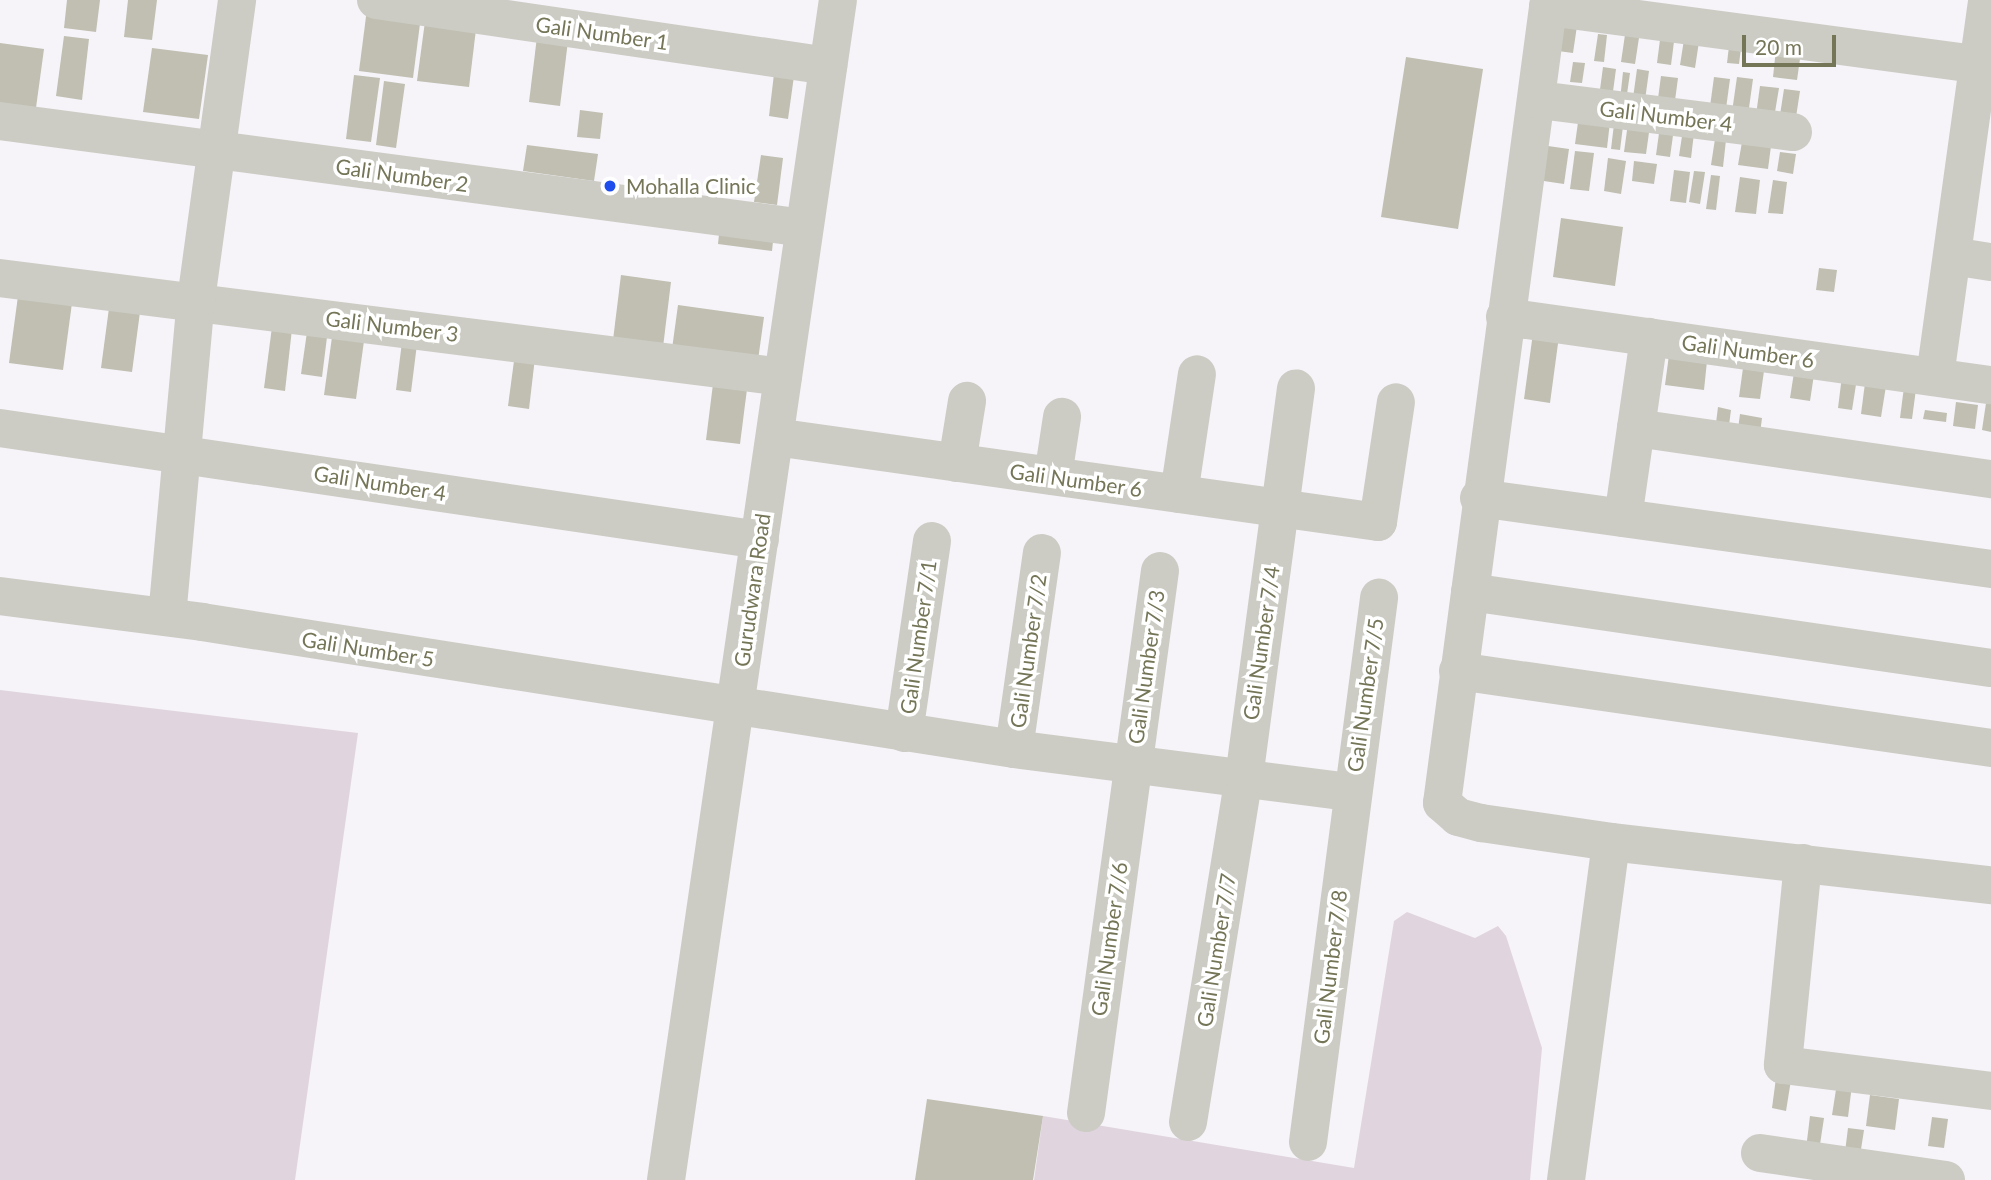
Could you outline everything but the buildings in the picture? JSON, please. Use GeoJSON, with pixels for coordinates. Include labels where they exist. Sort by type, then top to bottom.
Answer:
{"type":"FeatureCollection","features":[{"type":"Feature","properties":{"kind":"street"},"geometry":{"type":"LineString","coordinates":[[167,617],[196,300],[237,0]]}},
{"type":"Feature","properties":{"kind":"street","name":"Gali Number 1"},"geometry":{"type":"LineString","coordinates":[[376,0],[828,66]]}},
{"type":"Feature","properties":{"kind":"street","name":"Gurudwara Road"},"geometry":{"type":"LineString","coordinates":[[666,1180],[838,0]]}},
{"type":"Feature","properties":{"kind":"street"},"geometry":{"type":"LineString","coordinates":[[1937,362],[1952,256],[1979,161],[1987,0]]}},
{"type":"Feature","properties":{"kind":"street"},"geometry":{"type":"LineString","coordinates":[[1985,65],[1549,3],[1539,100],[1479,498],[1470,592],[1442,803],[1458,817],[1611,842],[1991,886]]}},
{"type":"Feature","properties":{"kind":"street","name":"Gali Number 4"},"geometry":{"type":"LineString","coordinates":[[1539,100],[1793,132]]}},
{"type":"Feature","properties":{"kind":"street","name":"Gali Number 2"},"geometry":{"type":"LineString","coordinates":[[0,121],[804,228]]}},
{"type":"Feature","properties":{"kind":"street"},"geometry":{"type":"LineString","coordinates":[[1952,256],[1991,261]]}},
{"type":"Feature","properties":{"kind":"street","name":"Gali Number 3"},"geometry":{"type":"LineString","coordinates":[[0,278],[196,300],[783,377]]}},
{"type":"Feature","properties":{"kind":"street","name":"Gali Number 6"},"geometry":{"type":"LineString","coordinates":[[1505,317],[1991,385]]}},
{"type":"Feature","properties":{"kind":"street"},"geometry":{"type":"LineString","coordinates":[[1623,518],[1649,337]]}},
{"type":"Feature","properties":{"kind":"street"},"geometry":{"type":"LineString","coordinates":[[1179,494],[1197,374]]}},
{"type":"Feature","properties":{"kind":"street","name":"Gali Number 7/4"},"geometry":{"type":"LineString","coordinates":[[1244,778],[1296,388]]}},
{"type":"Feature","properties":{"kind":"street"},"geometry":{"type":"LineString","coordinates":[[957,463],[967,401]]}},
{"type":"Feature","properties":{"kind":"street","name":"Gali Number 6"},"geometry":{"type":"LineString","coordinates":[[775,437],[1378,522],[1396,402]]}},
{"type":"Feature","properties":{"kind":"street"},"geometry":{"type":"LineString","coordinates":[[1053,476],[1062,417]]}},
{"type":"Feature","properties":{"kind":"street","name":"Gali Number 4"},"geometry":{"type":"LineString","coordinates":[[0,428],[760,540]]}},
{"type":"Feature","properties":{"kind":"street"},"geometry":{"type":"LineString","coordinates":[[1636,428],[1991,479]]}},
{"type":"Feature","properties":{"kind":"street"},"geometry":{"type":"LineString","coordinates":[[1479,498],[1991,569]]}},
{"type":"Feature","properties":{"kind":"street","name":"Gali Number 7/1"},"geometry":{"type":"LineString","coordinates":[[904,733],[932,541]]}},
{"type":"Feature","properties":{"kind":"street","name":"Gali Number 7/2"},"geometry":{"type":"LineString","coordinates":[[1014,749],[1042,553]]}},
{"type":"Feature","properties":{"kind":"street","name":"Gali Number 7/3"},"geometry":{"type":"LineString","coordinates":[[1133,764],[1160,570]]}},
{"type":"Feature","properties":{"kind":"street"},"geometry":{"type":"LineString","coordinates":[[1470,592],[1991,668]]}},
{"type":"Feature","properties":{"kind":"street","name":"Gali Number 5"},"geometry":{"type":"LineString","coordinates":[[0,596],[167,617],[735,708],[1014,749],[1352,792]]}},
{"type":"Feature","properties":{"kind":"street","name":"Gali Number 7/5"},"geometry":{"type":"LineString","coordinates":[[1352,792],[1379,598]]}},
{"type":"Feature","properties":{"kind":"street"},"geometry":{"type":"LineString","coordinates":[[1458,671],[1991,748]]}},
{"type":"Feature","properties":{"kind":"street","name":"Gali Number 7/6"},"geometry":{"type":"LineString","coordinates":[[1086,1113],[1133,764]]}},
{"type":"Feature","properties":{"kind":"street","name":"Gali Number 7/7"},"geometry":{"type":"LineString","coordinates":[[1188,1122],[1244,778]]}},
{"type":"Feature","properties":{"kind":"street","name":"Gali Number 7/8"},"geometry":{"type":"LineString","coordinates":[[1308,1142],[1352,792]]}},
{"type":"Feature","properties":{"kind":"street"},"geometry":{"type":"LineString","coordinates":[[1566,1180],[1611,842]]}},
{"type":"Feature","properties":{"kind":"street"},"geometry":{"type":"LineString","coordinates":[[1803,863],[1783,1065],[1991,1091]]}},
{"type":"Feature","properties":{"kind":"street"},"geometry":{"type":"LineString","coordinates":[[1760,1153],[1946,1180]]}},
{"type":"Feature","properties":{"kind":"shaded area"},"geometry":{"type":"Polygon","coordinates":[[[0,690],[358,733],[295,1180],[0,1180],[0,690]]]}},
{"type":"Feature","properties":{"kind":"shaded area"},"geometry":{"type":"Polygon","coordinates":[[[1407,912],[1475,938],[1498,926],[1506,936],[1542,1048],[1530,1180],[1034,1180],[1043,1116],[1354,1168],[1394,921],[1407,912]]]}},
{"type":"Feature","properties":{"kind":"place","name":"Mohalla Clinic"},"geometry":{"type":"Point","coordinates":[610,186]}}]}
